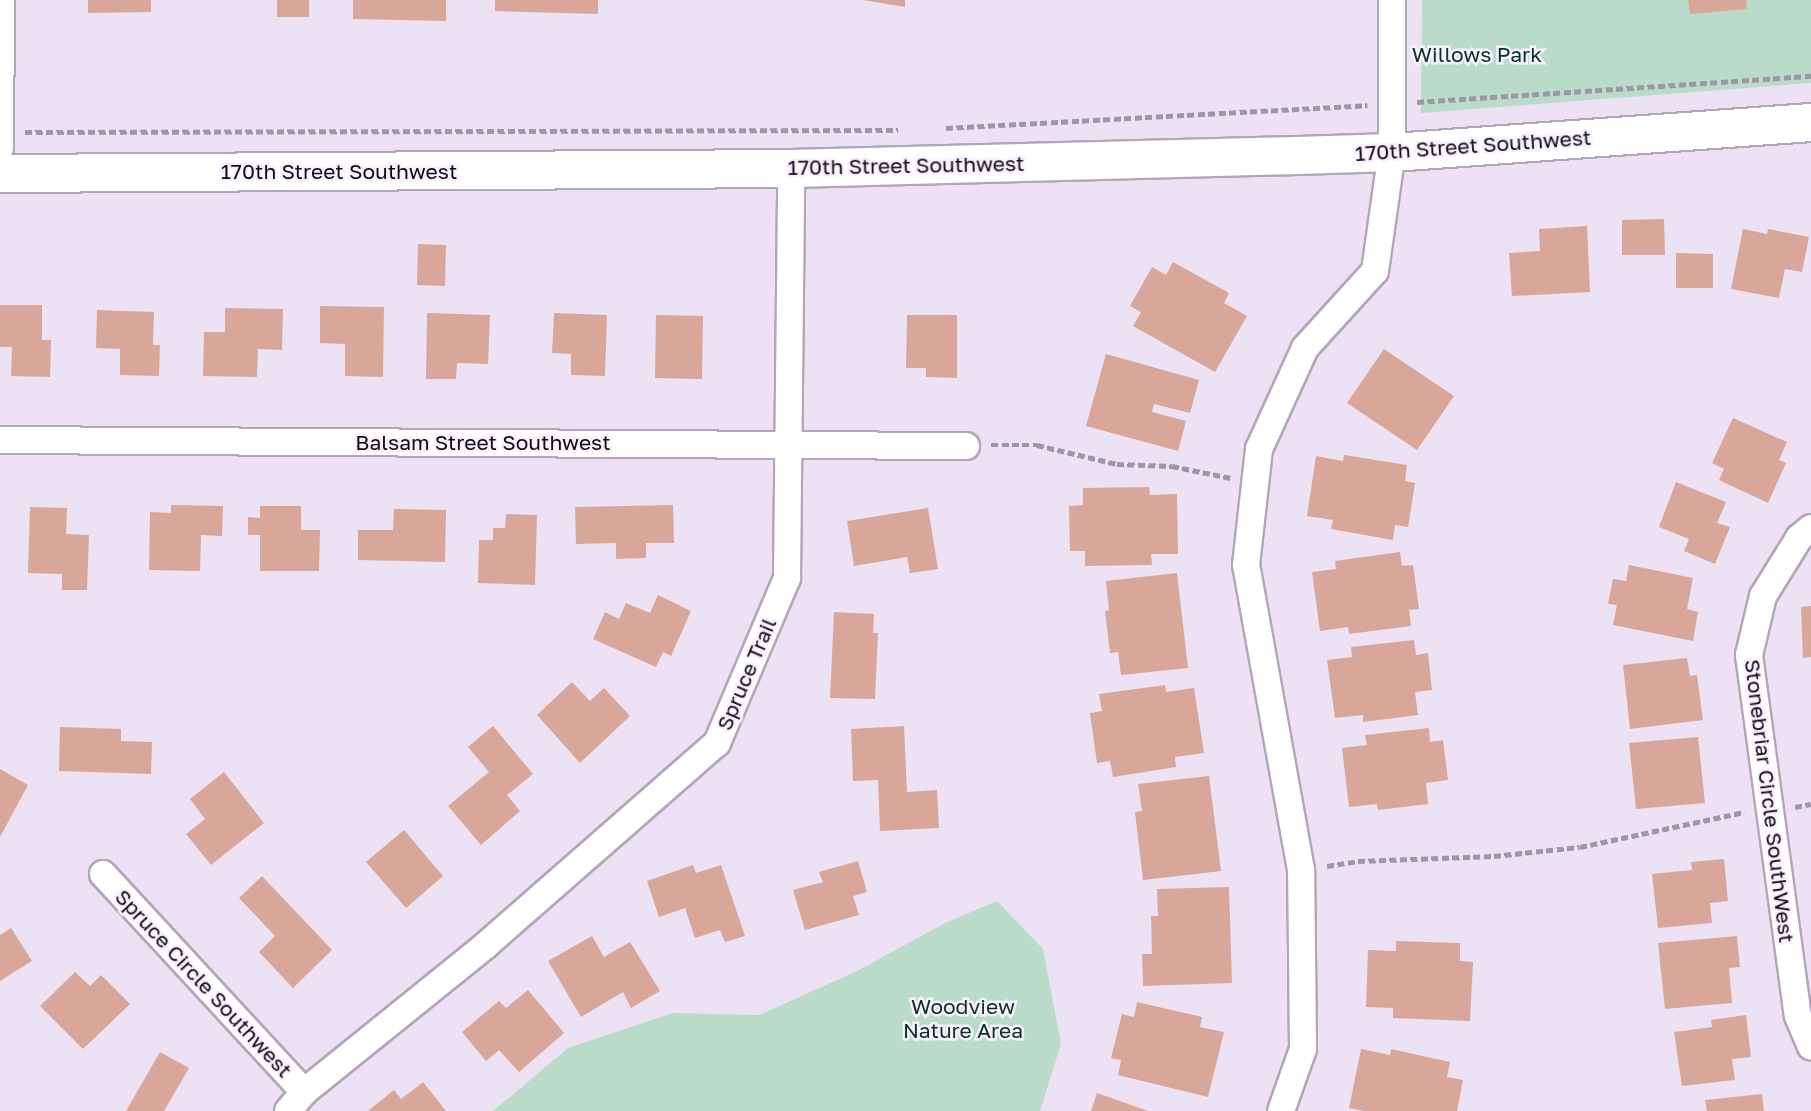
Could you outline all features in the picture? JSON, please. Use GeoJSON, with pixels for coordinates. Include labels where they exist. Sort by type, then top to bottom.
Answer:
{"type":"FeatureCollection","features":[{"type":"Feature","properties":{"kind":"street"},"geometry":{"type":"LineString","coordinates":[[0,148],[1,0]]}},
{"type":"Feature","properties":{"kind":"street"},"geometry":{"type":"LineString","coordinates":[[1281,1111],[1303,1049],[1301,870],[1246,565],[1259,449],[1305,348],[1375,271],[1392,152],[1392,0]]}},
{"type":"Feature","properties":{"kind":"street","name":"170th Street Southwest"},"geometry":{"type":"LineString","coordinates":[[0,173],[790,168],[1392,152],[1811,122]]}},
{"type":"Feature","properties":{"kind":"street","name":"Spruce Trail"},"geometry":{"type":"LineString","coordinates":[[296,1102],[486,945],[717,743],[787,578],[790,168]]}},
{"type":"Feature","properties":{"kind":"street","name":"Balsam Street Southwest"},"geometry":{"type":"LineString","coordinates":[[0,440],[966,446]]}},
{"type":"Feature","properties":{"kind":"street","name":"Stonebriar Circle SouthWest"},"geometry":{"type":"LineString","coordinates":[[1811,528],[1799,538],[1763,596],[1749,655],[1798,1016],[1811,1046]]}},
{"type":"Feature","properties":{"kind":"street","name":"Spruce Circle Southwest"},"geometry":{"type":"LineString","coordinates":[[103,874],[296,1102]]}},
{"type":"Feature","properties":{"kind":"path"},"geometry":{"type":"LineString","coordinates":[[940,129],[1391,104],[1811,76]]}},
{"type":"Feature","properties":{"kind":"path"},"geometry":{"type":"LineString","coordinates":[[1,132],[899,130]]}},
{"type":"Feature","properties":{"kind":"path"},"geometry":{"type":"LineString","coordinates":[[966,446],[1037,445],[1117,464],[1172,466],[1255,483]]}},
{"type":"Feature","properties":{"kind":"path"},"geometry":{"type":"LineString","coordinates":[[1301,870],[1358,861],[1494,856],[1580,847],[1741,812],[1811,804]]}},
{"type":"Feature","properties":{"kind":"green space","name":"Willows Park"},"geometry":{"type":"Polygon","coordinates":[[[1422,0],[1811,0],[1811,83],[1421,113],[1422,0]]]}},
{"type":"Feature","properties":{"kind":"green space","name":"Woodview Nature Area"},"geometry":{"type":"Polygon","coordinates":[[[997,901],[1043,949],[1061,1044],[1040,1111],[493,1111],[568,1048],[673,1013],[759,1015],[857,971],[945,923],[997,901]]]}},
{"type":"Feature","properties":{"kind":"building"},"geometry":{"type":"Polygon","coordinates":[[[88,0],[151,0],[151,12],[88,13],[88,0]]]}},
{"type":"Feature","properties":{"kind":"building"},"geometry":{"type":"Polygon","coordinates":[[[277,0],[309,0],[309,17],[277,17],[277,0]]]}},
{"type":"Feature","properties":{"kind":"building"},"geometry":{"type":"Polygon","coordinates":[[[353,0],[446,0],[446,21],[353,19],[353,0]]]}},
{"type":"Feature","properties":{"kind":"building"},"geometry":{"type":"Polygon","coordinates":[[[495,0],[598,0],[598,14],[495,11],[495,0]]]}},
{"type":"Feature","properties":{"kind":"building"},"geometry":{"type":"Polygon","coordinates":[[[863,0],[905,0],[905,7],[863,0]]]}},
{"type":"Feature","properties":{"kind":"building"},"geometry":{"type":"Polygon","coordinates":[[[1688,0],[1746,0],[1747,9],[1690,14],[1688,0]]]}},
{"type":"Feature","properties":{"kind":"building"},"geometry":{"type":"Polygon","coordinates":[[[1664,219],[1665,255],[1622,255],[1622,220],[1664,219]]]}},
{"type":"Feature","properties":{"kind":"building"},"geometry":{"type":"Polygon","coordinates":[[[1587,226],[1590,292],[1512,296],[1509,253],[1540,251],[1539,229],[1587,226]]]}},
{"type":"Feature","properties":{"kind":"building"},"geometry":{"type":"Polygon","coordinates":[[[1743,229],[1767,234],[1768,229],[1809,237],[1802,272],[1785,269],[1779,298],[1731,289],[1743,229]]]}},
{"type":"Feature","properties":{"kind":"building"},"geometry":{"type":"Polygon","coordinates":[[[418,244],[446,245],[445,286],[417,285],[418,244]]]}},
{"type":"Feature","properties":{"kind":"building"},"geometry":{"type":"Polygon","coordinates":[[[1676,253],[1713,254],[1713,288],[1676,288],[1676,253]]]}},
{"type":"Feature","properties":{"kind":"building"},"geometry":{"type":"Polygon","coordinates":[[[1173,262],[1229,293],[1224,303],[1247,316],[1215,372],[1133,326],[1141,312],[1130,306],[1152,267],[1166,275],[1173,262]]]}},
{"type":"Feature","properties":{"kind":"building"},"geometry":{"type":"Polygon","coordinates":[[[0,305],[42,305],[42,340],[51,340],[50,377],[11,376],[12,347],[0,347],[0,305]]]}},
{"type":"Feature","properties":{"kind":"building"},"geometry":{"type":"Polygon","coordinates":[[[320,306],[384,307],[383,377],[345,376],[345,344],[320,343],[320,306]]]}},
{"type":"Feature","properties":{"kind":"building"},"geometry":{"type":"Polygon","coordinates":[[[225,308],[283,309],[282,350],[258,349],[257,377],[203,376],[204,332],[225,332],[225,308]]]}},
{"type":"Feature","properties":{"kind":"building"},"geometry":{"type":"Polygon","coordinates":[[[97,310],[154,312],[153,345],[160,345],[159,376],[120,375],[120,349],[96,348],[97,310]]]}},
{"type":"Feature","properties":{"kind":"building"},"geometry":{"type":"Polygon","coordinates":[[[427,313],[490,315],[488,364],[457,363],[456,379],[426,379],[427,313]]]}},
{"type":"Feature","properties":{"kind":"building"},"geometry":{"type":"Polygon","coordinates":[[[554,313],[607,315],[605,376],[571,375],[571,354],[552,353],[554,313]]]}},
{"type":"Feature","properties":{"kind":"building"},"geometry":{"type":"Polygon","coordinates":[[[656,315],[703,316],[702,379],[655,378],[656,315]]]}},
{"type":"Feature","properties":{"kind":"building"},"geometry":{"type":"Polygon","coordinates":[[[907,315],[957,315],[957,378],[926,377],[926,368],[906,368],[907,315]]]}},
{"type":"Feature","properties":{"kind":"building"},"geometry":{"type":"Polygon","coordinates":[[[1384,349],[1454,396],[1417,450],[1347,403],[1384,349]]]}},
{"type":"Feature","properties":{"kind":"building"},"geometry":{"type":"Polygon","coordinates":[[[1106,354],[1199,380],[1190,413],[1154,404],[1152,412],[1186,421],[1178,451],[1086,426],[1106,354]]]}},
{"type":"Feature","properties":{"kind":"building"},"geometry":{"type":"Polygon","coordinates":[[[1733,418],[1787,442],[1779,460],[1786,463],[1768,503],[1719,480],[1724,469],[1712,463],[1733,418]]]}},
{"type":"Feature","properties":{"kind":"building"},"geometry":{"type":"Polygon","coordinates":[[[1344,455],[1407,465],[1405,481],[1415,483],[1408,527],[1395,525],[1393,540],[1331,529],[1333,520],[1307,516],[1316,456],[1343,461],[1344,455]]]}},
{"type":"Feature","properties":{"kind":"building"},"geometry":{"type":"Polygon","coordinates":[[[1676,482],[1726,502],[1717,523],[1730,527],[1715,564],[1684,551],[1689,539],[1659,527],[1676,482]]]}},
{"type":"Feature","properties":{"kind":"building"},"geometry":{"type":"Polygon","coordinates":[[[1149,487],[1150,495],[1177,494],[1178,554],[1151,554],[1152,565],[1085,566],[1085,551],[1070,551],[1069,506],[1083,505],[1083,488],[1149,487]]]}},
{"type":"Feature","properties":{"kind":"building"},"geometry":{"type":"Polygon","coordinates":[[[171,505],[223,506],[222,536],[201,535],[200,571],[149,570],[150,512],[171,513],[171,505]]]}},
{"type":"Feature","properties":{"kind":"building"},"geometry":{"type":"Polygon","coordinates":[[[673,505],[674,543],[646,543],[646,558],[616,559],[616,543],[576,544],[575,507],[673,505]]]}},
{"type":"Feature","properties":{"kind":"building"},"geometry":{"type":"Polygon","coordinates":[[[260,506],[301,506],[301,530],[320,530],[319,571],[260,571],[260,535],[248,535],[248,517],[260,518],[260,506]]]}},
{"type":"Feature","properties":{"kind":"building"},"geometry":{"type":"Polygon","coordinates":[[[30,507],[67,508],[66,534],[89,535],[87,590],[62,590],[62,574],[28,573],[30,507]]]}},
{"type":"Feature","properties":{"kind":"building"},"geometry":{"type":"Polygon","coordinates":[[[928,508],[938,569],[910,573],[907,557],[854,566],[847,521],[928,508]]]}},
{"type":"Feature","properties":{"kind":"building"},"geometry":{"type":"Polygon","coordinates":[[[394,509],[446,510],[445,562],[358,560],[358,530],[393,530],[394,509]]]}},
{"type":"Feature","properties":{"kind":"building"},"geometry":{"type":"Polygon","coordinates":[[[506,514],[537,515],[535,585],[478,583],[479,540],[493,540],[493,528],[505,528],[506,514]]]}},
{"type":"Feature","properties":{"kind":"building"},"geometry":{"type":"Polygon","coordinates":[[[1400,552],[1402,566],[1413,565],[1419,609],[1409,610],[1411,626],[1349,634],[1348,627],[1320,631],[1312,572],[1336,569],[1335,561],[1400,552]]]}},
{"type":"Feature","properties":{"kind":"building"},"geometry":{"type":"Polygon","coordinates":[[[1629,565],[1693,578],[1687,609],[1698,612],[1693,641],[1613,625],[1617,605],[1608,604],[1613,579],[1626,581],[1629,565]]]}},
{"type":"Feature","properties":{"kind":"building"},"geometry":{"type":"Polygon","coordinates":[[[1177,573],[1188,668],[1121,675],[1118,652],[1110,653],[1105,611],[1109,610],[1106,581],[1177,573]]]}},
{"type":"Feature","properties":{"kind":"building"},"geometry":{"type":"Polygon","coordinates":[[[658,595],[691,611],[671,656],[663,652],[656,667],[593,639],[605,612],[619,619],[626,603],[650,613],[658,595]]]}},
{"type":"Feature","properties":{"kind":"building"},"geometry":{"type":"Polygon","coordinates":[[[1811,606],[1811,657],[1803,658],[1801,607],[1811,606]]]}},
{"type":"Feature","properties":{"kind":"building"},"geometry":{"type":"Polygon","coordinates":[[[834,612],[874,614],[873,633],[878,633],[875,699],[830,698],[834,612]]]}},
{"type":"Feature","properties":{"kind":"building"},"geometry":{"type":"Polygon","coordinates":[[[1414,640],[1416,655],[1428,653],[1432,690],[1415,692],[1418,715],[1363,722],[1363,715],[1335,718],[1327,660],[1352,657],[1351,647],[1414,640]]]}},
{"type":"Feature","properties":{"kind":"building"},"geometry":{"type":"Polygon","coordinates":[[[1687,658],[1690,676],[1697,675],[1703,720],[1630,729],[1623,665],[1687,658]]]}},
{"type":"Feature","properties":{"kind":"building"},"geometry":{"type":"Polygon","coordinates":[[[572,682],[590,701],[604,688],[630,716],[580,763],[537,715],[572,682]]]}},
{"type":"Feature","properties":{"kind":"building"},"geometry":{"type":"Polygon","coordinates":[[[1165,685],[1166,692],[1194,688],[1204,753],[1175,757],[1176,767],[1113,777],[1110,761],[1097,763],[1090,713],[1102,711],[1099,694],[1165,685]]]}},
{"type":"Feature","properties":{"kind":"building"},"geometry":{"type":"Polygon","coordinates":[[[493,726],[533,774],[507,795],[520,811],[481,845],[448,806],[489,772],[468,747],[493,726]]]}},
{"type":"Feature","properties":{"kind":"building"},"geometry":{"type":"Polygon","coordinates":[[[904,726],[907,792],[937,790],[939,828],[880,831],[878,780],[853,781],[851,729],[904,726]]]}},
{"type":"Feature","properties":{"kind":"building"},"geometry":{"type":"Polygon","coordinates":[[[60,727],[121,729],[121,741],[152,742],[151,774],[59,771],[60,727]]]}},
{"type":"Feature","properties":{"kind":"building"},"geometry":{"type":"Polygon","coordinates":[[[1429,728],[1430,742],[1443,740],[1448,780],[1426,783],[1428,804],[1378,810],[1377,804],[1349,807],[1342,748],[1367,745],[1365,735],[1429,728]]]}},
{"type":"Feature","properties":{"kind":"building"},"geometry":{"type":"Polygon","coordinates":[[[1698,737],[1705,803],[1636,809],[1629,743],[1698,737]]]}},
{"type":"Feature","properties":{"kind":"building"},"geometry":{"type":"Polygon","coordinates":[[[0,769],[28,785],[0,837],[0,769]]]}},
{"type":"Feature","properties":{"kind":"building"},"geometry":{"type":"Polygon","coordinates":[[[224,772],[264,823],[211,865],[186,834],[205,819],[190,799],[224,772]]]}},
{"type":"Feature","properties":{"kind":"building"},"geometry":{"type":"Polygon","coordinates":[[[1209,776],[1221,871],[1143,880],[1135,812],[1142,811],[1138,784],[1209,776]]]}},
{"type":"Feature","properties":{"kind":"building"},"geometry":{"type":"Polygon","coordinates":[[[404,830],[443,876],[406,908],[366,862],[404,830]]]}},
{"type":"Feature","properties":{"kind":"building"},"geometry":{"type":"Polygon","coordinates":[[[1724,859],[1728,901],[1710,903],[1712,923],[1658,928],[1652,874],[1692,870],[1691,862],[1724,859]]]}},
{"type":"Feature","properties":{"kind":"building"},"geometry":{"type":"Polygon","coordinates":[[[858,861],[867,892],[853,896],[859,915],[805,930],[793,890],[823,882],[819,872],[858,861]]]}},
{"type":"Feature","properties":{"kind":"building"},"geometry":{"type":"Polygon","coordinates":[[[693,865],[696,873],[721,865],[745,936],[725,942],[720,930],[695,938],[685,908],[659,917],[647,881],[693,865]]]}},
{"type":"Feature","properties":{"kind":"building"},"geometry":{"type":"Polygon","coordinates":[[[262,876],[332,950],[293,988],[259,952],[275,936],[239,898],[262,876]]]}},
{"type":"Feature","properties":{"kind":"building"},"geometry":{"type":"Polygon","coordinates":[[[1229,887],[1232,983],[1143,986],[1142,954],[1152,954],[1151,916],[1158,916],[1157,889],[1229,887]]]}},
{"type":"Feature","properties":{"kind":"building"},"geometry":{"type":"Polygon","coordinates":[[[11,928],[32,961],[0,981],[0,935],[11,928]]]}},
{"type":"Feature","properties":{"kind":"building"},"geometry":{"type":"Polygon","coordinates":[[[592,936],[604,957],[630,942],[660,991],[631,1008],[623,992],[581,1017],[548,961],[592,936]]]}},
{"type":"Feature","properties":{"kind":"building"},"geometry":{"type":"Polygon","coordinates":[[[1737,936],[1740,967],[1729,968],[1732,1003],[1665,1009],[1658,943],[1737,936]]]}},
{"type":"Feature","properties":{"kind":"building"},"geometry":{"type":"Polygon","coordinates":[[[1396,941],[1460,943],[1460,961],[1473,962],[1470,1021],[1393,1018],[1393,1008],[1366,1007],[1368,950],[1396,951],[1396,941]]]}},
{"type":"Feature","properties":{"kind":"building"},"geometry":{"type":"Polygon","coordinates":[[[75,972],[90,986],[101,975],[130,1004],[83,1049],[40,1006],[75,972]]]}},
{"type":"Feature","properties":{"kind":"building"},"geometry":{"type":"Polygon","coordinates":[[[528,990],[564,1033],[519,1072],[499,1050],[486,1061],[462,1032],[499,1001],[506,1008],[528,990]]]}},
{"type":"Feature","properties":{"kind":"building"},"geometry":{"type":"Polygon","coordinates":[[[1137,1002],[1202,1017],[1200,1027],[1224,1032],[1208,1097],[1118,1075],[1121,1060],[1111,1058],[1122,1014],[1134,1017],[1137,1002]]]}},
{"type":"Feature","properties":{"kind":"building"},"geometry":{"type":"Polygon","coordinates":[[[1746,1015],[1751,1057],[1732,1059],[1735,1080],[1682,1086],[1674,1032],[1712,1027],[1711,1020],[1746,1015]]]}},
{"type":"Feature","properties":{"kind":"building"},"geometry":{"type":"Polygon","coordinates":[[[1361,1049],[1390,1055],[1391,1049],[1450,1062],[1447,1077],[1463,1080],[1457,1111],[1364,1111],[1349,1108],[1361,1049]]]}},
{"type":"Feature","properties":{"kind":"building"},"geometry":{"type":"Polygon","coordinates":[[[160,1052],[189,1068],[164,1111],[126,1111],[160,1052]]]}},
{"type":"Feature","properties":{"kind":"building"},"geometry":{"type":"Polygon","coordinates":[[[423,1082],[446,1111],[368,1111],[394,1090],[401,1099],[423,1082]]]}},
{"type":"Feature","properties":{"kind":"building"},"geometry":{"type":"Polygon","coordinates":[[[1097,1093],[1148,1111],[1091,1111],[1097,1093]]]}},
{"type":"Feature","properties":{"kind":"building"},"geometry":{"type":"Polygon","coordinates":[[[1762,1094],[1764,1111],[1707,1111],[1705,1100],[1762,1094]]]}}]}
